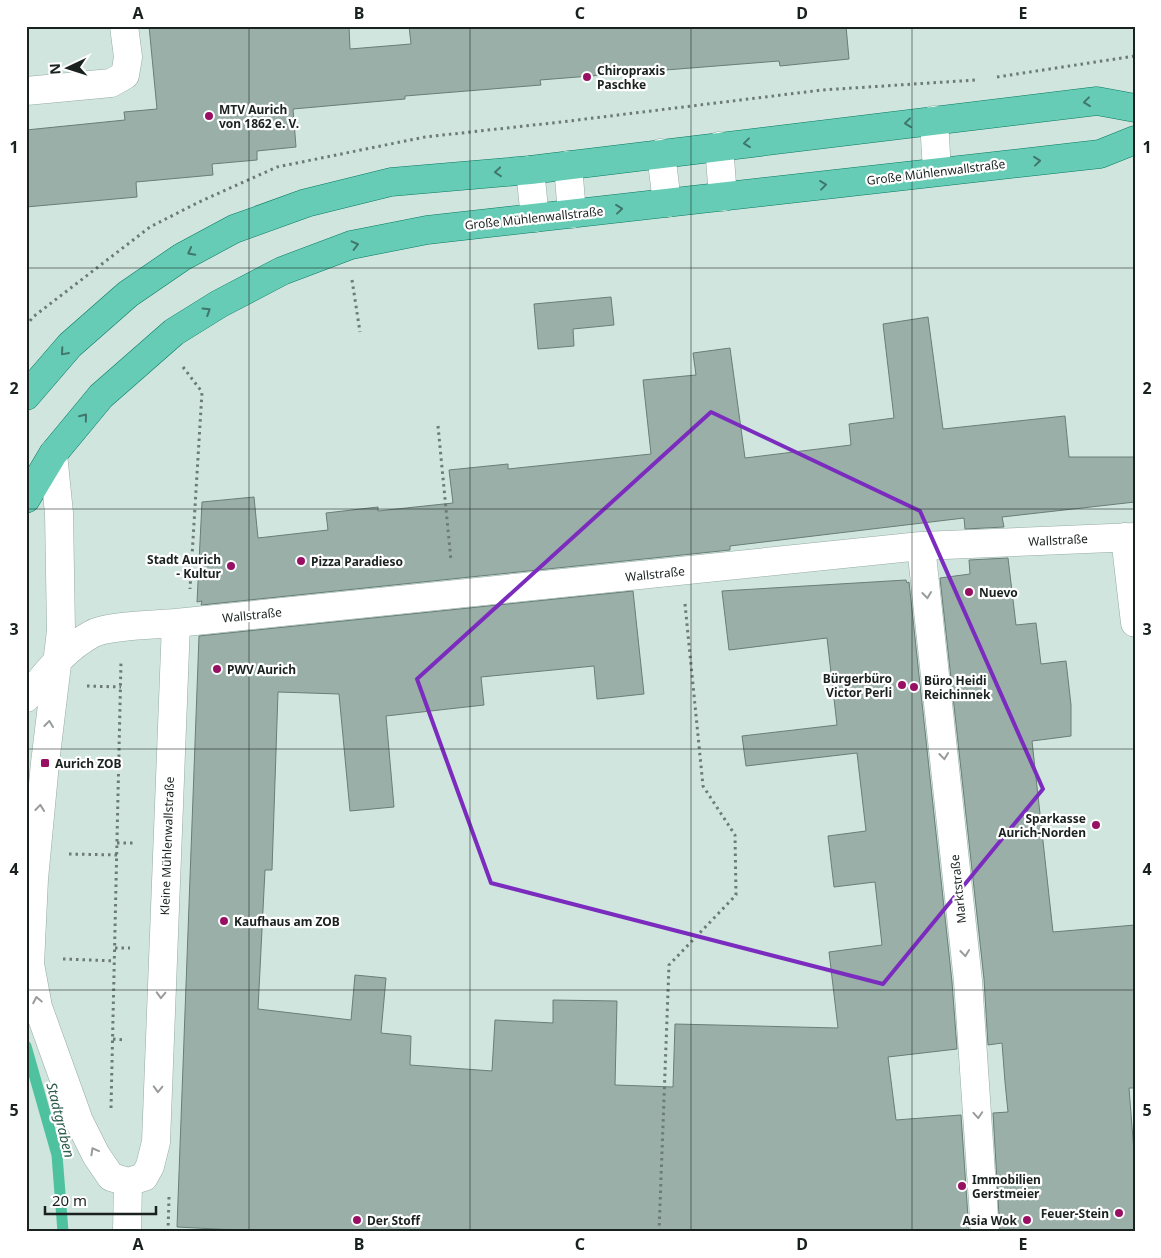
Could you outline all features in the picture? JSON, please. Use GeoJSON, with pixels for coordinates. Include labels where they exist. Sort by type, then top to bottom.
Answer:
{"type":"FeatureCollection","features":[{"type":"Feature","properties":{"kind":"main road"},"geometry":{"type":"LineString","coordinates":[[26,396],[70,345],[128,294],[182,256],[234,229],[306,203],[391,182],[530,170],[1096,101],[1135,108]]}},
{"type":"Feature","properties":{"kind":"main road","name":"Große Mühlenwallstraße"},"geometry":{"type":"LineString","coordinates":[[26,499],[53,454],[101,396],[174,332],[219,304],[282,271],[350,245],[427,230],[1100,154],[1135,140]]}},
{"type":"Feature","properties":{"kind":"street"},"geometry":{"type":"LineString","coordinates":[[26,90],[111,83],[126,75],[128,57],[124,26]]}},
{"type":"Feature","properties":{"kind":"street"},"geometry":{"type":"LineString","coordinates":[[934,120],[937,171]]}},
{"type":"Feature","properties":{"kind":"street"},"geometry":{"type":"LineString","coordinates":[[719,146],[723,197]]}},
{"type":"Feature","properties":{"kind":"street"},"geometry":{"type":"LineString","coordinates":[[662,153],[667,203]]}},
{"type":"Feature","properties":{"kind":"street"},"geometry":{"type":"LineString","coordinates":[[568,165],[572,214]]}},
{"type":"Feature","properties":{"kind":"street"},"geometry":{"type":"LineString","coordinates":[[530,170],[534,218]]}},
{"type":"Feature","properties":{"kind":"street"},"geometry":{"type":"LineString","coordinates":[[53,454],[59,523],[61,631],[36,853],[30,964],[38,1007],[79,1121],[96,1155],[111,1177],[128,1182],[127,1232]]}},
{"type":"Feature","properties":{"kind":"street"},"geometry":{"type":"LineString","coordinates":[[1130,537],[1135,623]]}},
{"type":"Feature","properties":{"kind":"street","name":"Wallstraße"},"geometry":{"type":"LineString","coordinates":[[176,623],[921,546],[1130,537]]}},
{"type":"Feature","properties":{"kind":"street","name":"Marktstraße"},"geometry":{"type":"LineString","coordinates":[[921,546],[968,981],[985,1232]]}},
{"type":"Feature","properties":{"kind":"street"},"geometry":{"type":"LineString","coordinates":[[26,698],[58,658],[93,633],[176,623]]}},
{"type":"Feature","properties":{"kind":"street","name":"Kleine Mühlenwallstraße"},"geometry":{"type":"LineString","coordinates":[[128,1182],[144,1177],[150,1166],[156,1142],[176,623]]}},
{"type":"Feature","properties":{"kind":"path"},"geometry":{"type":"LineString","coordinates":[[351,273],[360,332]]}},
{"type":"Feature","properties":{"kind":"path"},"geometry":{"type":"LineString","coordinates":[[438,426],[455,594]]}},
{"type":"Feature","properties":{"kind":"path"},"geometry":{"type":"LineString","coordinates":[[659,1232],[669,964],[736,895],[735,835],[703,786],[682,571]]}},
{"type":"Feature","properties":{"kind":"path"},"geometry":{"type":"LineString","coordinates":[[111,1113],[122,628]]}},
{"type":"Feature","properties":{"kind":"path"},"geometry":{"type":"LineString","coordinates":[[45,763],[118,765]]}},
{"type":"Feature","properties":{"kind":"path"},"geometry":{"type":"LineString","coordinates":[[36,853],[117,855]]}},
{"type":"Feature","properties":{"kind":"path"},"geometry":{"type":"LineString","coordinates":[[30,964],[54,959],[115,961]]}},
{"type":"Feature","properties":{"kind":"highlighted area"},"geometry":{"type":"Polygon","coordinates":[[[711,412],[920,511],[1043,789],[883,984],[491,883],[417,679],[711,412]]]}},
{"type":"Feature","properties":{"kind":"building"},"geometry":{"type":"Polygon","coordinates":[[[149,26],[349,26],[350,49],[411,44],[409,26],[846,26],[849,59],[780,66],[779,61],[540,80],[541,85],[405,96],[405,99],[293,109],[296,147],[257,151],[257,160],[212,164],[213,175],[136,182],[137,197],[26,207],[26,130],[125,120],[124,112],[157,109],[149,26]]]}},
{"type":"Feature","properties":{"kind":"building"},"geometry":{"type":"Polygon","coordinates":[[[611,297],[614,325],[573,329],[574,346],[538,349],[534,304],[611,297]]]}},
{"type":"Feature","properties":{"kind":"building"},"geometry":{"type":"Polygon","coordinates":[[[928,317],[943,429],[1065,416],[1069,457],[1135,457],[1135,502],[1002,517],[1004,527],[965,529],[964,518],[730,546],[730,550],[201,605],[202,601],[197,602],[202,502],[254,497],[258,538],[328,530],[326,513],[378,507],[378,511],[453,503],[449,470],[508,464],[508,469],[651,454],[643,380],[696,375],[693,353],[730,348],[745,458],[851,445],[849,424],[894,418],[883,324],[928,317]]]}},
{"type":"Feature","properties":{"kind":"building"},"geometry":{"type":"Polygon","coordinates":[[[1008,558],[1016,625],[1036,623],[1041,664],[1066,661],[1071,705],[1071,736],[1032,741],[1053,932],[1135,925],[1135,1088],[1129,1088],[1135,1165],[1135,1232],[1000,1232],[993,1113],[1008,1112],[1002,1043],[988,1045],[984,979],[940,578],[970,574],[969,560],[1008,558]]]}},
{"type":"Feature","properties":{"kind":"building"},"geometry":{"type":"Polygon","coordinates":[[[906,580],[907,583],[909,582],[952,982],[957,1049],[888,1057],[896,1120],[961,1115],[969,1232],[274,1232],[177,1227],[199,636],[633,591],[644,694],[597,699],[594,666],[481,677],[484,705],[386,716],[394,807],[350,811],[339,694],[278,692],[272,870],[265,870],[258,1009],[351,1020],[355,975],[386,978],[381,1033],[411,1036],[410,1065],[492,1071],[495,1020],[553,1023],[553,1000],[617,1001],[615,1085],[673,1087],[675,1024],[838,1028],[829,952],[882,945],[875,882],[834,887],[828,836],[866,831],[857,753],[746,766],[742,736],[837,725],[827,638],[729,650],[722,591],[906,580]]]}},
{"type":"Feature","properties":{"kind":"waterway","name":"Stadtgraben"},"geometry":{"type":"LineString","coordinates":[[26,1046],[57,1155],[63,1232]]}},
{"type":"Feature","properties":{"kind":"place","name":"Chiropraxis Paschke"},"geometry":{"type":"Point","coordinates":[587,77]}},
{"type":"Feature","properties":{"kind":"place","name":"MTV Aurich von 1862 e. V."},"geometry":{"type":"Point","coordinates":[209,116]}},
{"type":"Feature","properties":{"kind":"place","name":"Pizza Paradieso"},"geometry":{"type":"Point","coordinates":[301,561]}},
{"type":"Feature","properties":{"kind":"place","name":"Stadt Aurich - Kultur"},"geometry":{"type":"Point","coordinates":[231,566]}},
{"type":"Feature","properties":{"kind":"place","name":"Nuevo"},"geometry":{"type":"Point","coordinates":[969,592]}},
{"type":"Feature","properties":{"kind":"place","name":"PWV Aurich"},"geometry":{"type":"Point","coordinates":[217,669]}},
{"type":"Feature","properties":{"kind":"place","name":"Bürgerbüro Victor Perli"},"geometry":{"type":"Point","coordinates":[902,685]}},
{"type":"Feature","properties":{"kind":"place","name":"Büro Heidi Reichinnek"},"geometry":{"type":"Point","coordinates":[914,687]}},
{"type":"Feature","properties":{"kind":"place","name":"Aurich ZOB"},"geometry":{"type":"Point","coordinates":[45,763]}},
{"type":"Feature","properties":{"kind":"place","name":"Sparkasse Aurich-Norden"},"geometry":{"type":"Point","coordinates":[1096,825]}},
{"type":"Feature","properties":{"kind":"place","name":"Kaufhaus am ZOB"},"geometry":{"type":"Point","coordinates":[224,921]}},
{"type":"Feature","properties":{"kind":"place","name":"Immobilien Gerstmeier"},"geometry":{"type":"Point","coordinates":[962,1186]}},
{"type":"Feature","properties":{"kind":"place","name":"Feuer-Stein"},"geometry":{"type":"Point","coordinates":[1119,1213]}},
{"type":"Feature","properties":{"kind":"place","name":"Der Stoff"},"geometry":{"type":"Point","coordinates":[357,1220]}},
{"type":"Feature","properties":{"kind":"place","name":"Asia Wok"},"geometry":{"type":"Point","coordinates":[1027,1220]}}]}
